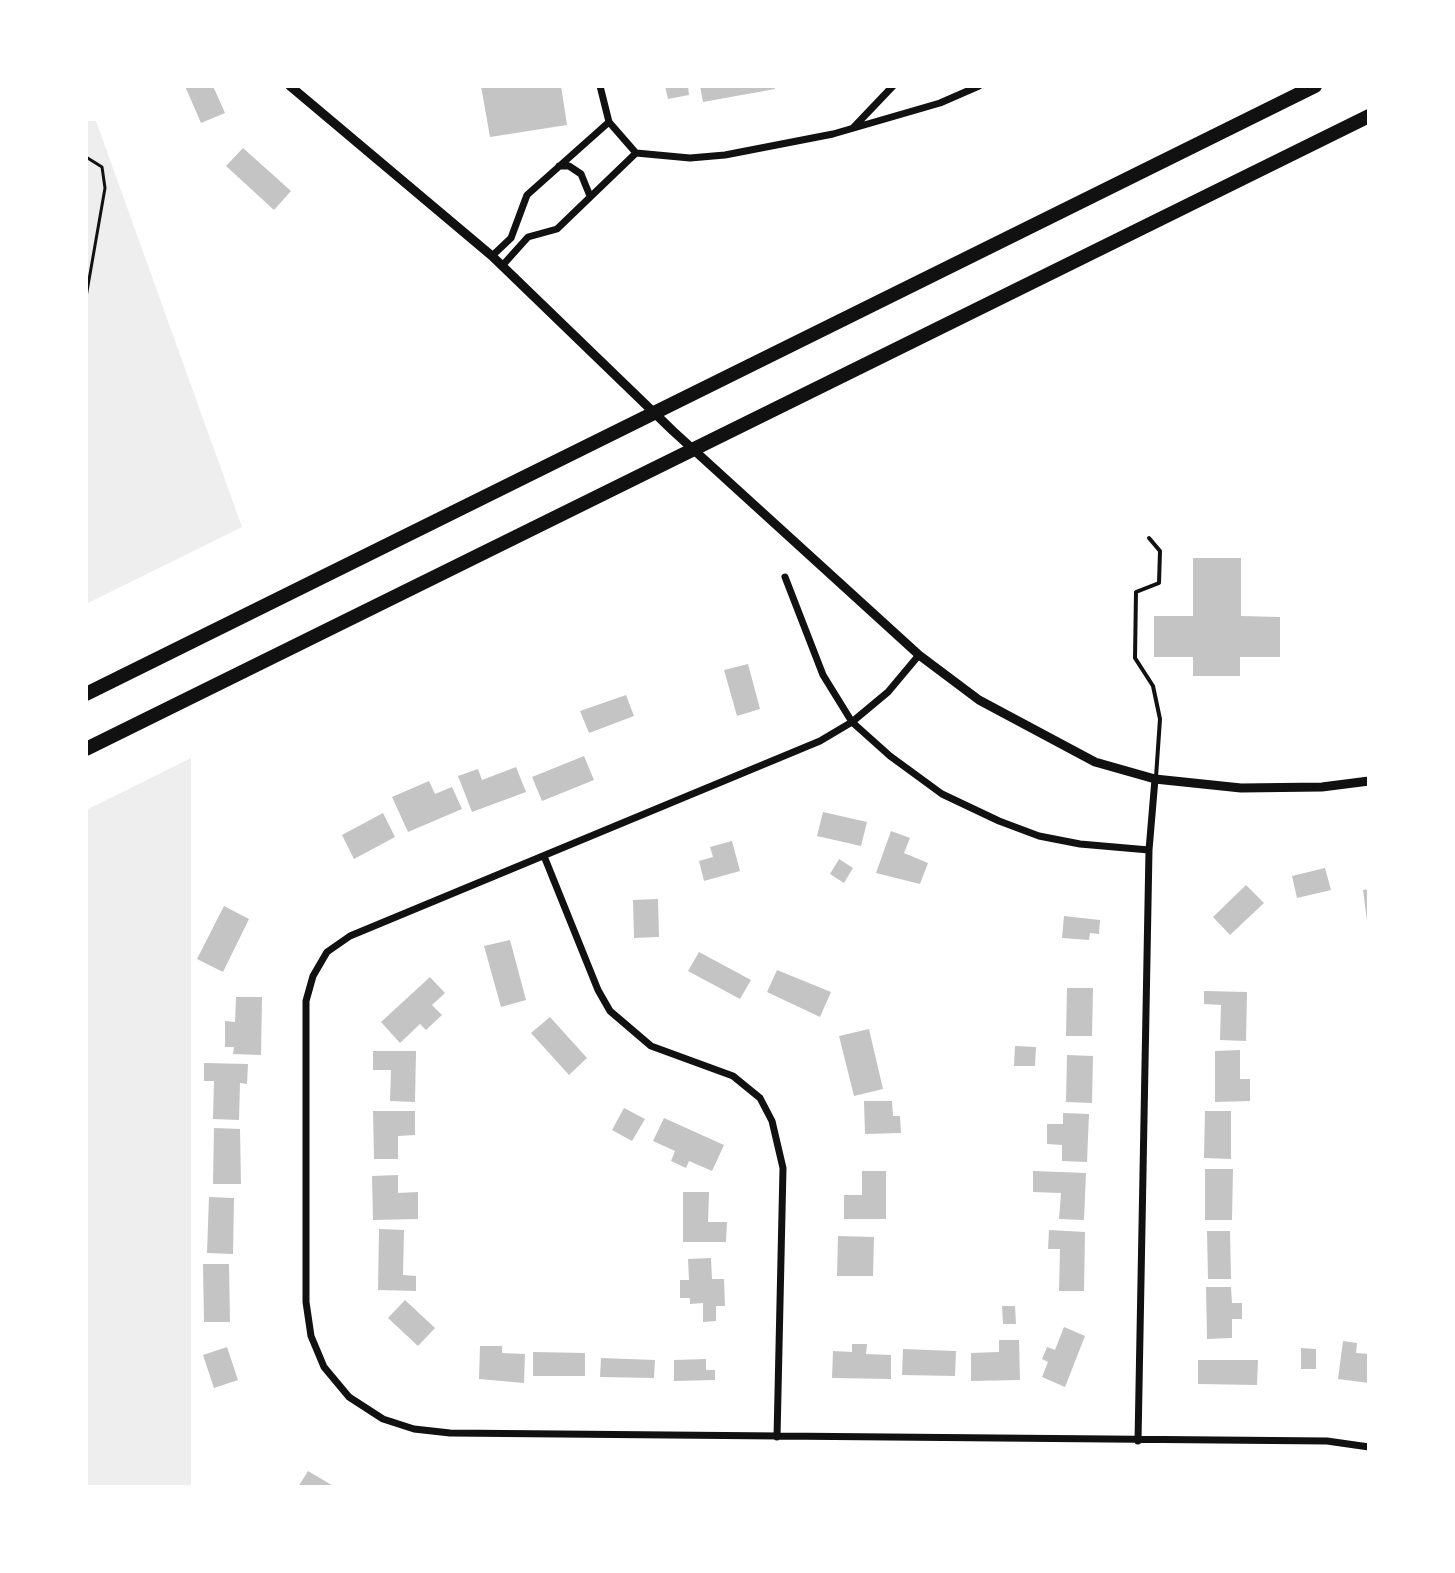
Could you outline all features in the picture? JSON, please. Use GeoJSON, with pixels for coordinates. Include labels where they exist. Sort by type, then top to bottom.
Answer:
{"type":"FeatureCollection","features":[{"type":"Feature","properties":{"kind":"highway"},"geometry":{"type":"LineString","coordinates":[[86,694],[1315,86]]}},
{"type":"Feature","properties":{"kind":"highway"},"geometry":{"type":"LineString","coordinates":[[86,749],[1369,116]]}},
{"type":"Feature","properties":{"kind":"street"},"geometry":{"type":"LineString","coordinates":[[290,86],[492,256],[919,655],[979,700],[1036,734],[1095,762],[1155,779],[1241,788],[1322,787],[1369,781]]}},
{"type":"Feature","properties":{"kind":"street"},"geometry":{"type":"LineString","coordinates":[[600,86],[609,122],[636,153],[690,158],[725,155],[853,128],[940,103],[979,86]]}},
{"type":"Feature","properties":{"kind":"street"},"geometry":{"type":"LineString","coordinates":[[853,128],[893,86]]}},
{"type":"Feature","properties":{"kind":"street"},"geometry":{"type":"LineString","coordinates":[[492,256],[511,238],[527,195],[609,122]]}},
{"type":"Feature","properties":{"kind":"street"},"geometry":{"type":"LineString","coordinates":[[502,266],[528,237],[557,229],[636,153]]}},
{"type":"Feature","properties":{"kind":"street"},"geometry":{"type":"LineString","coordinates":[[559,166],[569,166],[581,174],[590,196]]}},
{"type":"Feature","properties":{"kind":"street"},"geometry":{"type":"LineString","coordinates":[[785,577],[823,675],[852,722],[942,794],[1039,836],[1080,844],[1149,850]]}},
{"type":"Feature","properties":{"kind":"street"},"geometry":{"type":"LineString","coordinates":[[919,655],[888,692],[852,722],[820,741],[350,936],[327,952],[313,976],[306,1001],[306,1302],[324,1367],[349,1397],[383,1419],[414,1429],[450,1433],[1327,1441],[1369,1447]]}},
{"type":"Feature","properties":{"kind":"street"},"geometry":{"type":"LineString","coordinates":[[1138,1441],[1149,850],[1155,779]]}},
{"type":"Feature","properties":{"kind":"street"},"geometry":{"type":"LineString","coordinates":[[544,856],[598,990],[610,1011],[651,1046],[733,1076],[760,1098],[772,1121],[783,1168],[777,1437]]}},
{"type":"Feature","properties":{"kind":"lane"},"geometry":{"type":"LineString","coordinates":[[1149,538],[1160,551],[1159,583],[1136,592],[1135,658],[1153,686],[1160,719],[1155,779]]}},
{"type":"Feature","properties":{"kind":"path"},"geometry":{"type":"LineString","coordinates":[[86,157],[102,167],[105,188],[86,297]]}},
{"type":"Feature","properties":{"kind":"shaded area"},"geometry":{"type":"Polygon","coordinates":[[[86,121],[96,121],[242,527],[86,604],[86,121]]]}},
{"type":"Feature","properties":{"kind":"shaded area"},"geometry":{"type":"Polygon","coordinates":[[[191,758],[191,1487],[86,1487],[86,810],[191,758]]]}},
{"type":"Feature","properties":{"kind":"building"},"geometry":{"type":"Polygon","coordinates":[[[185,86],[213,86],[225,113],[201,123],[185,86]]]}},
{"type":"Feature","properties":{"kind":"building"},"geometry":{"type":"Polygon","coordinates":[[[481,86],[561,86],[567,125],[490,137],[481,86]]]}},
{"type":"Feature","properties":{"kind":"building"},"geometry":{"type":"Polygon","coordinates":[[[665,86],[688,86],[689,95],[668,99],[665,86]]]}},
{"type":"Feature","properties":{"kind":"building"},"geometry":{"type":"Polygon","coordinates":[[[700,86],[774,86],[775,89],[703,102],[700,86]]]}},
{"type":"Feature","properties":{"kind":"building"},"geometry":{"type":"Polygon","coordinates":[[[243,148],[291,191],[274,210],[226,166],[243,148]]]}},
{"type":"Feature","properties":{"kind":"building"},"geometry":{"type":"Polygon","coordinates":[[[1193,558],[1241,558],[1241,616],[1280,617],[1280,657],[1240,657],[1240,676],[1193,676],[1193,657],[1154,657],[1154,616],[1193,616],[1193,558]]]}},
{"type":"Feature","properties":{"kind":"building"},"geometry":{"type":"Polygon","coordinates":[[[748,664],[760,709],[737,716],[724,670],[748,664]]]}},
{"type":"Feature","properties":{"kind":"building"},"geometry":{"type":"Polygon","coordinates":[[[626,695],[634,716],[589,733],[580,711],[626,695]]]}},
{"type":"Feature","properties":{"kind":"building"},"geometry":{"type":"Polygon","coordinates":[[[584,756],[594,780],[542,801],[532,777],[584,756]]]}},
{"type":"Feature","properties":{"kind":"building"},"geometry":{"type":"Polygon","coordinates":[[[516,767],[526,792],[472,812],[458,776],[478,769],[482,780],[516,767]]]}},
{"type":"Feature","properties":{"kind":"building"},"geometry":{"type":"Polygon","coordinates":[[[429,781],[435,794],[452,787],[462,809],[408,832],[392,797],[429,781]]]}},
{"type":"Feature","properties":{"kind":"building"},"geometry":{"type":"Polygon","coordinates":[[[823,812],[867,822],[861,846],[817,836],[823,812]]]}},
{"type":"Feature","properties":{"kind":"building"},"geometry":{"type":"Polygon","coordinates":[[[383,813],[395,837],[354,859],[342,835],[383,813]]]}},
{"type":"Feature","properties":{"kind":"building"},"geometry":{"type":"Polygon","coordinates":[[[891,831],[910,838],[904,853],[928,863],[920,884],[876,873],[891,831]]]}},
{"type":"Feature","properties":{"kind":"building"},"geometry":{"type":"Polygon","coordinates":[[[732,841],[740,871],[704,881],[699,861],[713,857],[710,847],[732,841]]]}},
{"type":"Feature","properties":{"kind":"building"},"geometry":{"type":"Polygon","coordinates":[[[839,859],[853,868],[844,883],[830,874],[839,859]]]}},
{"type":"Feature","properties":{"kind":"building"},"geometry":{"type":"Polygon","coordinates":[[[1325,868],[1331,890],[1297,898],[1292,876],[1325,868]]]}},
{"type":"Feature","properties":{"kind":"building"},"geometry":{"type":"Polygon","coordinates":[[[1246,885],[1264,903],[1230,935],[1213,917],[1246,885]]]}},
{"type":"Feature","properties":{"kind":"building"},"geometry":{"type":"Polygon","coordinates":[[[1369,889],[1369,921],[1367,921],[1363,890],[1369,889]]]}},
{"type":"Feature","properties":{"kind":"building"},"geometry":{"type":"Polygon","coordinates":[[[658,899],[659,937],[634,938],[633,900],[658,899]]]}},
{"type":"Feature","properties":{"kind":"building"},"geometry":{"type":"Polygon","coordinates":[[[224,906],[249,919],[223,972],[197,959],[224,906]]]}},
{"type":"Feature","properties":{"kind":"building"},"geometry":{"type":"Polygon","coordinates":[[[1064,916],[1100,920],[1099,934],[1090,933],[1089,940],[1062,938],[1064,916]]]}},
{"type":"Feature","properties":{"kind":"building"},"geometry":{"type":"Polygon","coordinates":[[[510,940],[526,1000],[501,1007],[484,946],[510,940]]]}},
{"type":"Feature","properties":{"kind":"building"},"geometry":{"type":"Polygon","coordinates":[[[699,952],[751,980],[740,999],[688,971],[699,952]]]}},
{"type":"Feature","properties":{"kind":"building"},"geometry":{"type":"Polygon","coordinates":[[[777,970],[831,992],[820,1017],[767,992],[777,970]]]}},
{"type":"Feature","properties":{"kind":"building"},"geometry":{"type":"Polygon","coordinates":[[[430,977],[445,993],[432,1005],[442,1015],[426,1030],[420,1024],[400,1043],[381,1022],[430,977]]]}},
{"type":"Feature","properties":{"kind":"building"},"geometry":{"type":"Polygon","coordinates":[[[1067,988],[1093,988],[1092,1036],[1066,1036],[1067,988]]]}},
{"type":"Feature","properties":{"kind":"building"},"geometry":{"type":"Polygon","coordinates":[[[1204,991],[1247,992],[1246,1041],[1220,1040],[1221,1005],[1204,1004],[1204,991]]]}},
{"type":"Feature","properties":{"kind":"building"},"geometry":{"type":"Polygon","coordinates":[[[236,997],[262,997],[261,1055],[233,1054],[234,1047],[225,1047],[225,1021],[235,1022],[236,997]]]}},
{"type":"Feature","properties":{"kind":"building"},"geometry":{"type":"Polygon","coordinates":[[[550,1017],[587,1058],[569,1075],[531,1033],[550,1017]]]}},
{"type":"Feature","properties":{"kind":"building"},"geometry":{"type":"Polygon","coordinates":[[[869,1029],[883,1089],[854,1096],[839,1036],[869,1029]]]}},
{"type":"Feature","properties":{"kind":"building"},"geometry":{"type":"Polygon","coordinates":[[[1015,1046],[1036,1047],[1035,1066],[1014,1066],[1015,1046]]]}},
{"type":"Feature","properties":{"kind":"building"},"geometry":{"type":"Polygon","coordinates":[[[1240,1050],[1240,1079],[1250,1079],[1250,1101],[1215,1102],[1215,1051],[1240,1050]]]}},
{"type":"Feature","properties":{"kind":"building"},"geometry":{"type":"Polygon","coordinates":[[[373,1051],[416,1051],[415,1102],[390,1101],[391,1070],[373,1070],[373,1051]]]}},
{"type":"Feature","properties":{"kind":"building"},"geometry":{"type":"Polygon","coordinates":[[[1067,1055],[1093,1056],[1092,1103],[1066,1102],[1067,1055]]]}},
{"type":"Feature","properties":{"kind":"building"},"geometry":{"type":"Polygon","coordinates":[[[204,1063],[248,1064],[247,1084],[240,1083],[239,1120],[213,1119],[214,1081],[204,1081],[204,1063]]]}},
{"type":"Feature","properties":{"kind":"building"},"geometry":{"type":"Polygon","coordinates":[[[864,1101],[892,1101],[893,1116],[900,1116],[901,1133],[865,1134],[864,1101]]]}},
{"type":"Feature","properties":{"kind":"building"},"geometry":{"type":"Polygon","coordinates":[[[624,1108],[645,1119],[632,1141],[612,1130],[624,1108]]]}},
{"type":"Feature","properties":{"kind":"building"},"geometry":{"type":"Polygon","coordinates":[[[373,1111],[415,1111],[415,1135],[398,1136],[398,1159],[374,1159],[373,1111]]]}},
{"type":"Feature","properties":{"kind":"building"},"geometry":{"type":"Polygon","coordinates":[[[1205,1111],[1231,1111],[1231,1159],[1204,1158],[1205,1111]]]}},
{"type":"Feature","properties":{"kind":"building"},"geometry":{"type":"Polygon","coordinates":[[[1063,1113],[1089,1114],[1087,1162],[1062,1161],[1062,1145],[1047,1144],[1047,1124],[1063,1124],[1063,1113]]]}},
{"type":"Feature","properties":{"kind":"building"},"geometry":{"type":"Polygon","coordinates":[[[664,1118],[724,1145],[712,1171],[689,1161],[686,1168],[671,1161],[675,1151],[653,1141],[664,1118]]]}},
{"type":"Feature","properties":{"kind":"building"},"geometry":{"type":"Polygon","coordinates":[[[214,1128],[240,1129],[241,1184],[213,1184],[214,1128]]]}},
{"type":"Feature","properties":{"kind":"building"},"geometry":{"type":"Polygon","coordinates":[[[1205,1169],[1233,1169],[1232,1220],[1205,1220],[1205,1169]]]}},
{"type":"Feature","properties":{"kind":"building"},"geometry":{"type":"Polygon","coordinates":[[[862,1171],[886,1171],[886,1219],[844,1219],[844,1195],[862,1195],[862,1171]]]}},
{"type":"Feature","properties":{"kind":"building"},"geometry":{"type":"Polygon","coordinates":[[[1033,1171],[1086,1173],[1084,1220],[1059,1219],[1061,1193],[1033,1192],[1033,1171]]]}},
{"type":"Feature","properties":{"kind":"building"},"geometry":{"type":"Polygon","coordinates":[[[398,1175],[398,1193],[418,1192],[418,1219],[373,1220],[372,1176],[398,1175]]]}},
{"type":"Feature","properties":{"kind":"building"},"geometry":{"type":"Polygon","coordinates":[[[683,1192],[709,1192],[708,1222],[727,1222],[726,1242],[683,1242],[683,1192]]]}},
{"type":"Feature","properties":{"kind":"building"},"geometry":{"type":"Polygon","coordinates":[[[209,1197],[234,1198],[233,1254],[207,1253],[209,1197]]]}},
{"type":"Feature","properties":{"kind":"building"},"geometry":{"type":"Polygon","coordinates":[[[379,1229],[404,1230],[403,1275],[416,1276],[416,1291],[378,1290],[379,1229]]]}},
{"type":"Feature","properties":{"kind":"building"},"geometry":{"type":"Polygon","coordinates":[[[1049,1230],[1085,1232],[1084,1291],[1059,1291],[1060,1249],[1048,1249],[1049,1230]]]}},
{"type":"Feature","properties":{"kind":"building"},"geometry":{"type":"Polygon","coordinates":[[[1207,1231],[1230,1231],[1231,1279],[1208,1279],[1207,1231]]]}},
{"type":"Feature","properties":{"kind":"building"},"geometry":{"type":"Polygon","coordinates":[[[838,1236],[874,1237],[873,1276],[837,1276],[838,1236]]]}},
{"type":"Feature","properties":{"kind":"building"},"geometry":{"type":"Polygon","coordinates":[[[711,1258],[712,1279],[724,1279],[725,1306],[716,1306],[716,1321],[703,1322],[703,1303],[690,1304],[690,1298],[680,1298],[680,1280],[689,1280],[688,1259],[711,1258]]]}},
{"type":"Feature","properties":{"kind":"building"},"geometry":{"type":"Polygon","coordinates":[[[203,1264],[229,1264],[230,1322],[204,1322],[203,1264]]]}},
{"type":"Feature","properties":{"kind":"building"},"geometry":{"type":"Polygon","coordinates":[[[1206,1287],[1231,1287],[1232,1303],[1242,1303],[1242,1319],[1232,1319],[1232,1338],[1207,1339],[1206,1287]]]}},
{"type":"Feature","properties":{"kind":"building"},"geometry":{"type":"Polygon","coordinates":[[[405,1300],[435,1328],[418,1346],[388,1318],[405,1300]]]}},
{"type":"Feature","properties":{"kind":"building"},"geometry":{"type":"Polygon","coordinates":[[[1002,1306],[1015,1306],[1016,1324],[1003,1324],[1002,1306]]]}},
{"type":"Feature","properties":{"kind":"building"},"geometry":{"type":"Polygon","coordinates":[[[1064,1327],[1085,1336],[1065,1387],[1042,1377],[1048,1362],[1042,1359],[1047,1347],[1055,1350],[1064,1327]]]}},
{"type":"Feature","properties":{"kind":"building"},"geometry":{"type":"Polygon","coordinates":[[[999,1340],[1019,1340],[1020,1380],[971,1381],[971,1353],[999,1352],[999,1340]]]}},
{"type":"Feature","properties":{"kind":"building"},"geometry":{"type":"Polygon","coordinates":[[[1343,1341],[1357,1343],[1356,1353],[1369,1354],[1369,1383],[1338,1379],[1343,1341]]]}},
{"type":"Feature","properties":{"kind":"building"},"geometry":{"type":"Polygon","coordinates":[[[852,1344],[867,1344],[866,1354],[891,1355],[891,1379],[832,1378],[833,1351],[852,1352],[852,1344]]]}},
{"type":"Feature","properties":{"kind":"building"},"geometry":{"type":"Polygon","coordinates":[[[480,1346],[502,1346],[502,1353],[525,1354],[524,1383],[479,1379],[480,1346]]]}},
{"type":"Feature","properties":{"kind":"building"},"geometry":{"type":"Polygon","coordinates":[[[227,1347],[238,1380],[214,1388],[203,1355],[227,1347]]]}},
{"type":"Feature","properties":{"kind":"building"},"geometry":{"type":"Polygon","coordinates":[[[1301,1348],[1316,1349],[1316,1369],[1301,1369],[1301,1348]]]}},
{"type":"Feature","properties":{"kind":"building"},"geometry":{"type":"Polygon","coordinates":[[[903,1349],[956,1351],[955,1376],[902,1375],[903,1349]]]}},
{"type":"Feature","properties":{"kind":"building"},"geometry":{"type":"Polygon","coordinates":[[[533,1352],[585,1353],[585,1376],[533,1376],[533,1352]]]}},
{"type":"Feature","properties":{"kind":"building"},"geometry":{"type":"Polygon","coordinates":[[[601,1358],[655,1360],[654,1378],[600,1377],[601,1358]]]}},
{"type":"Feature","properties":{"kind":"building"},"geometry":{"type":"Polygon","coordinates":[[[706,1359],[706,1370],[715,1370],[715,1380],[674,1381],[674,1360],[706,1359]]]}},
{"type":"Feature","properties":{"kind":"building"},"geometry":{"type":"Polygon","coordinates":[[[1198,1360],[1258,1360],[1257,1385],[1198,1384],[1198,1360]]]}},
{"type":"Feature","properties":{"kind":"building"},"geometry":{"type":"Polygon","coordinates":[[[308,1471],[335,1487],[298,1487],[308,1471]]]}}]}
